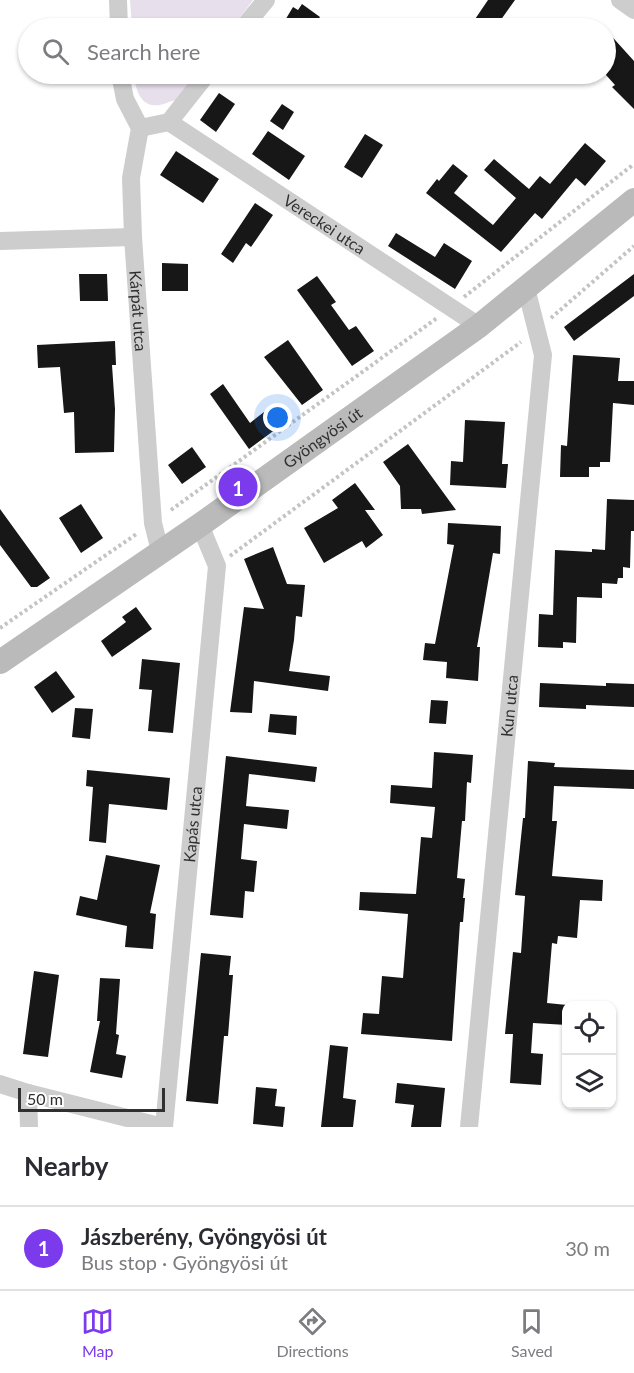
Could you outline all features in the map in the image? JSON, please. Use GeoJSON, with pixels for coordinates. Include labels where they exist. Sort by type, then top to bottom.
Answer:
{"type":"FeatureCollection","features":[{"type":"Feature","properties":{"kind":"street"},"geometry":{"type":"LineString","coordinates":[[118,0],[118,18]]}},
{"type":"Feature","properties":{"kind":"street"},"geometry":{"type":"LineString","coordinates":[[251,18],[266,0]]}},
{"type":"Feature","properties":{"kind":"street"},"geometry":{"type":"LineString","coordinates":[[620,0],[634,10]]}},
{"type":"Feature","properties":{"kind":"street"},"geometry":{"type":"LineString","coordinates":[[122,84],[125,99],[140,128],[169,122],[199,84]]}},
{"type":"Feature","properties":{"kind":"street","name":"Vereckei utca"},"geometry":{"type":"LineString","coordinates":[[169,122],[479,326]]}},
{"type":"Feature","properties":{"kind":"street","name":"Kárpát utca"},"geometry":{"type":"LineString","coordinates":[[140,128],[131,178],[133,237],[153,523],[160,551]]}},
{"type":"Feature","properties":{"kind":"street","name":"Gyöngyösi út"},"geometry":{"type":"LineString","coordinates":[[0,662],[200,525],[479,326],[634,200]]}},
{"type":"Feature","properties":{"kind":"street"},"geometry":{"type":"LineString","coordinates":[[0,241],[133,237]]}},
{"type":"Feature","properties":{"kind":"street","name":"Kun utca"},"geometry":{"type":"LineString","coordinates":[[469,1127],[543,355],[526,288]]}},
{"type":"Feature","properties":{"kind":"street","name":"Kapás utca"},"geometry":{"type":"LineString","coordinates":[[163,1127],[217,566],[200,525]]}},
{"type":"Feature","properties":{"kind":"street"},"geometry":{"type":"LineString","coordinates":[[0,1084],[163,1127]]}},
{"type":"Feature","properties":{"kind":"street"},"geometry":{"type":"LineString","coordinates":[[28,1093],[29,1127]]}},
{"type":"Feature","properties":{"kind":"path"},"geometry":{"type":"LineString","coordinates":[[0,628],[153,523],[451,307],[634,164]]}},
{"type":"Feature","properties":{"kind":"path"},"geometry":{"type":"LineString","coordinates":[[217,566],[537,330],[634,246]]}},
{"type":"Feature","properties":{"kind":"shaded area"},"geometry":{"type":"Polygon","coordinates":[[[130,0],[253,0],[240,18],[131,18],[130,0]]]}},
{"type":"Feature","properties":{"kind":"shaded area"},"geometry":{"type":"Polygon","coordinates":[[[136,84],[192,84],[182,97],[160,105],[147,104],[136,84]]]}},
{"type":"Feature","properties":{"kind":"building"},"geometry":{"type":"Polygon","coordinates":[[[488,0],[515,0],[502,18],[476,18],[488,0]]]}},
{"type":"Feature","properties":{"kind":"building"},"geometry":{"type":"Polygon","coordinates":[[[302,4],[320,17],[286,18],[293,7],[298,10],[302,4]]]}},
{"type":"Feature","properties":{"kind":"building"},"geometry":{"type":"Polygon","coordinates":[[[616,41],[634,61],[634,109],[612,87],[615,85],[616,41]]]}},
{"type":"Feature","properties":{"kind":"building"},"geometry":{"type":"Polygon","coordinates":[[[219,93],[235,104],[216,132],[200,120],[219,93]]]}},
{"type":"Feature","properties":{"kind":"building"},"geometry":{"type":"Polygon","coordinates":[[[282,104],[294,112],[283,130],[270,121],[282,104]]]}},
{"type":"Feature","properties":{"kind":"building"},"geometry":{"type":"Polygon","coordinates":[[[268,131],[305,156],[289,180],[252,154],[268,131]]]}},
{"type":"Feature","properties":{"kind":"building"},"geometry":{"type":"Polygon","coordinates":[[[365,134],[383,145],[362,178],[344,167],[365,134]]]}},
{"type":"Feature","properties":{"kind":"building"},"geometry":{"type":"Polygon","coordinates":[[[585,143],[606,161],[585,186],[576,178],[542,219],[535,213],[501,252],[426,193],[453,164],[468,176],[454,193],[493,225],[516,198],[484,170],[494,159],[529,189],[540,176],[550,184],[585,143]]]}},
{"type":"Feature","properties":{"kind":"building"},"geometry":{"type":"Polygon","coordinates":[[[176,151],[219,179],[203,203],[160,175],[176,151]]]}},
{"type":"Feature","properties":{"kind":"building"},"geometry":{"type":"Polygon","coordinates":[[[255,203],[273,215],[251,247],[246,243],[233,263],[221,254],[255,203]]]}},
{"type":"Feature","properties":{"kind":"building"},"geometry":{"type":"Polygon","coordinates":[[[396,233],[435,257],[444,243],[472,261],[455,289],[388,246],[396,233]]]}},
{"type":"Feature","properties":{"kind":"building"},"geometry":{"type":"Polygon","coordinates":[[[162,263],[188,264],[188,291],[162,291],[162,263]]]}},
{"type":"Feature","properties":{"kind":"building"},"geometry":{"type":"Polygon","coordinates":[[[79,274],[107,274],[108,301],[80,301],[79,274]]]}},
{"type":"Feature","properties":{"kind":"building"},"geometry":{"type":"Polygon","coordinates":[[[634,274],[634,296],[574,341],[564,327],[634,274]]]}},
{"type":"Feature","properties":{"kind":"building"},"geometry":{"type":"Polygon","coordinates":[[[317,276],[336,302],[331,305],[349,330],[356,326],[374,351],[352,366],[297,290],[317,276]]]}},
{"type":"Feature","properties":{"kind":"building"},"geometry":{"type":"Polygon","coordinates":[[[288,340],[323,390],[302,405],[264,357],[288,340]]]}},
{"type":"Feature","properties":{"kind":"building"},"geometry":{"type":"Polygon","coordinates":[[[115,341],[116,365],[112,365],[115,409],[114,452],[75,453],[74,412],[64,413],[60,367],[38,368],[37,345],[115,341]]]}},
{"type":"Feature","properties":{"kind":"building"},"geometry":{"type":"Polygon","coordinates":[[[573,355],[620,358],[618,381],[634,381],[634,405],[613,403],[610,462],[600,462],[600,467],[589,467],[589,477],[560,477],[561,445],[567,446],[573,355]]]}},
{"type":"Feature","properties":{"kind":"building"},"geometry":{"type":"Polygon","coordinates":[[[223,384],[250,423],[264,412],[276,429],[249,449],[210,394],[223,384]]]}},
{"type":"Feature","properties":{"kind":"building"},"geometry":{"type":"Polygon","coordinates":[[[465,420],[505,422],[502,464],[508,464],[506,488],[450,485],[451,461],[463,462],[465,420]]]}},
{"type":"Feature","properties":{"kind":"building"},"geometry":{"type":"Polygon","coordinates":[[[408,444],[456,510],[422,514],[421,509],[401,509],[400,486],[383,462],[408,444]]]}},
{"type":"Feature","properties":{"kind":"building"},"geometry":{"type":"Polygon","coordinates":[[[192,447],[206,467],[182,484],[168,465],[192,447]]]}},
{"type":"Feature","properties":{"kind":"building"},"geometry":{"type":"Polygon","coordinates":[[[355,483],[375,510],[365,510],[383,535],[366,548],[362,541],[324,563],[304,528],[338,508],[332,500],[355,483]]]}},
{"type":"Feature","properties":{"kind":"building"},"geometry":{"type":"Polygon","coordinates":[[[607,499],[634,500],[634,531],[631,531],[630,568],[623,567],[623,578],[618,578],[617,584],[602,583],[602,598],[577,597],[576,643],[563,642],[563,648],[538,647],[539,614],[553,615],[555,550],[592,552],[592,549],[605,550],[607,499]]]}},
{"type":"Feature","properties":{"kind":"building"},"geometry":{"type":"Polygon","coordinates":[[[81,504],[103,538],[81,553],[59,518],[81,504]]]}},
{"type":"Feature","properties":{"kind":"building"},"geometry":{"type":"Polygon","coordinates":[[[0,509],[50,578],[37,587],[31,587],[0,545],[0,509]]]}},
{"type":"Feature","properties":{"kind":"building"},"geometry":{"type":"Polygon","coordinates":[[[448,523],[501,526],[500,554],[493,553],[477,647],[480,647],[478,681],[446,678],[447,662],[423,660],[425,643],[435,644],[454,545],[447,544],[448,523]]]}},
{"type":"Feature","properties":{"kind":"building"},"geometry":{"type":"Polygon","coordinates":[[[273,547],[287,584],[305,585],[302,617],[296,616],[289,671],[330,676],[328,691],[254,681],[252,713],[230,712],[244,607],[264,609],[244,559],[273,547]]]}},
{"type":"Feature","properties":{"kind":"building"},"geometry":{"type":"Polygon","coordinates":[[[136,607],[152,629],[112,657],[101,641],[126,622],[122,617],[136,607]]]}},
{"type":"Feature","properties":{"kind":"building"},"geometry":{"type":"Polygon","coordinates":[[[142,659],[180,663],[173,733],[148,731],[152,690],[139,689],[142,659]]]}},
{"type":"Feature","properties":{"kind":"building"},"geometry":{"type":"Polygon","coordinates":[[[56,671],[75,697],[52,713],[34,687],[56,671]]]}},
{"type":"Feature","properties":{"kind":"building"},"geometry":{"type":"Polygon","coordinates":[[[540,683],[606,686],[606,683],[634,684],[634,707],[586,705],[586,709],[539,707],[540,683]]]}},
{"type":"Feature","properties":{"kind":"building"},"geometry":{"type":"Polygon","coordinates":[[[431,700],[448,701],[446,724],[429,723],[431,700]]]}},
{"type":"Feature","properties":{"kind":"building"},"geometry":{"type":"Polygon","coordinates":[[[75,708],[93,709],[90,739],[72,737],[75,708]]]}},
{"type":"Feature","properties":{"kind":"building"},"geometry":{"type":"Polygon","coordinates":[[[270,714],[297,716],[296,735],[268,732],[270,714]]]}},
{"type":"Feature","properties":{"kind":"building"},"geometry":{"type":"Polygon","coordinates":[[[434,752],[473,755],[471,783],[467,782],[465,821],[462,821],[457,878],[465,879],[463,898],[465,898],[463,922],[460,922],[452,1041],[361,1034],[363,1013],[379,1014],[382,976],[403,978],[408,914],[359,910],[360,892],[416,894],[421,837],[432,838],[435,807],[390,803],[391,785],[432,788],[434,752]]]}},
{"type":"Feature","properties":{"kind":"building"},"geometry":{"type":"Polygon","coordinates":[[[226,756],[317,767],[315,782],[249,774],[246,806],[289,810],[287,829],[244,824],[241,859],[257,861],[254,892],[245,891],[243,918],[210,915],[226,756]]]}},
{"type":"Feature","properties":{"kind":"building"},"geometry":{"type":"Polygon","coordinates":[[[528,761],[555,763],[554,767],[634,770],[634,789],[554,786],[552,821],[557,821],[552,876],[603,880],[602,901],[580,900],[577,938],[558,936],[557,944],[552,943],[547,1003],[562,1004],[562,1025],[533,1023],[531,1053],[543,1054],[541,1085],[510,1083],[513,1034],[505,1034],[513,952],[521,953],[525,896],[515,895],[523,818],[525,818],[528,761]]]}},
{"type":"Feature","properties":{"kind":"building"},"geometry":{"type":"Polygon","coordinates":[[[87,770],[170,778],[167,810],[109,804],[106,843],[89,841],[93,787],[86,786],[87,770]]]}},
{"type":"Feature","properties":{"kind":"building"},"geometry":{"type":"Polygon","coordinates":[[[106,855],[160,865],[150,913],[156,914],[153,949],[125,947],[127,926],[76,915],[80,896],[97,900],[106,855]]]}},
{"type":"Feature","properties":{"kind":"building"},"geometry":{"type":"Polygon","coordinates":[[[201,953],[231,956],[229,975],[233,975],[228,1036],[224,1036],[218,1104],[186,1101],[201,953]]]}},
{"type":"Feature","properties":{"kind":"building"},"geometry":{"type":"Polygon","coordinates":[[[34,971],[59,975],[48,1057],[23,1054],[34,971]]]}},
{"type":"Feature","properties":{"kind":"building"},"geometry":{"type":"Polygon","coordinates":[[[100,978],[120,979],[116,1034],[119,1035],[116,1054],[126,1056],[122,1078],[90,1072],[100,1021],[97,1021],[100,978]]]}},
{"type":"Feature","properties":{"kind":"building"},"geometry":{"type":"Polygon","coordinates":[[[330,1045],[348,1047],[343,1098],[356,1100],[353,1127],[321,1127],[330,1045]]]}},
{"type":"Feature","properties":{"kind":"building"},"geometry":{"type":"Polygon","coordinates":[[[397,1083],[445,1088],[441,1127],[411,1127],[414,1105],[395,1103],[397,1083]]]}},
{"type":"Feature","properties":{"kind":"building"},"geometry":{"type":"Polygon","coordinates":[[[256,1087],[277,1089],[275,1106],[285,1107],[283,1127],[253,1124],[256,1087]]]}},
{"type":"Feature","properties":{"kind":"place","name":"Jászberény, Gyöngyösi út"},"geometry":{"type":"Point","coordinates":[238,487]}}]}
